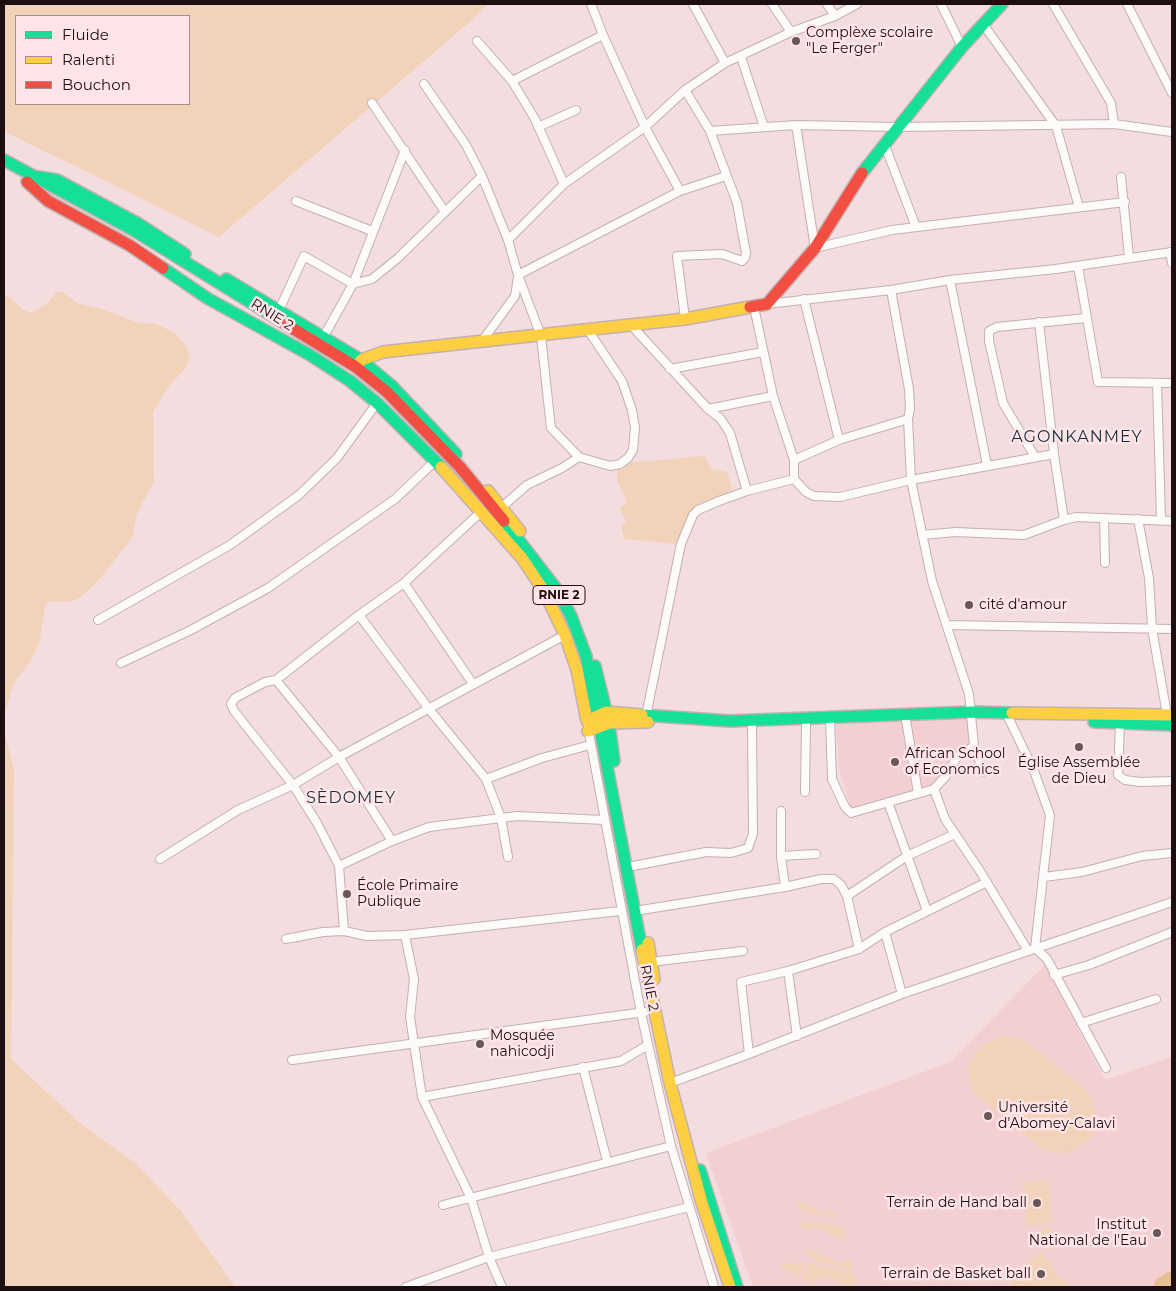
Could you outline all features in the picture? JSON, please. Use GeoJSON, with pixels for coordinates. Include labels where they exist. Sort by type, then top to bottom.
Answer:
{"type":"FeatureCollection","features":[{"type":"Feature","properties":{"kind":"main road"},"geometry":{"type":"LineString","coordinates":[[357,367],[383,352],[685,319],[767,304],[815,248],[862,172],[884,142],[962,47],[1002,4]]}},
{"type":"Feature","properties":{"kind":"main road","name":"RNIE 2"},"geometry":{"type":"LineString","coordinates":[[4,160],[30,180]]}},
{"type":"Feature","properties":{"kind":"main road","name":"RNIE 2"},"geometry":{"type":"LineString","coordinates":[[4,171],[30,180],[135,231],[357,367],[387,392],[460,467],[535,559],[555,587],[571,616],[586,656],[597,722],[653,1009],[673,1082],[702,1203],[730,1287]]}},
{"type":"Feature","properties":{"kind":"main road"},"geometry":{"type":"LineString","coordinates":[[30,180],[57,180],[139,224],[205,267],[324,336],[357,367],[399,393],[502,507],[566,593],[593,659],[597,722]]}},
{"type":"Feature","properties":{"kind":"main road"},"geometry":{"type":"LineString","coordinates":[[30,180],[48,201],[128,245],[207,298],[310,355],[350,381],[377,403],[482,511],[522,558],[544,591],[565,635],[597,722],[612,753],[673,1082],[738,1287]]}},
{"type":"Feature","properties":{"kind":"main road"},"geometry":{"type":"LineString","coordinates":[[597,722],[646,716],[730,721],[972,716],[1171,719]]}},
{"type":"Feature","properties":{"kind":"main road"},"geometry":{"type":"LineString","coordinates":[[972,716],[1009,719],[1063,717],[1120,723],[1171,719]]}},
{"type":"Feature","properties":{"kind":"main road"},"geometry":{"type":"LineString","coordinates":[[597,722],[652,722],[692,726],[752,726],[806,725],[830,720]]}},
{"type":"Feature","properties":{"kind":"main road","name":"RNIE 2"},"geometry":{"type":"LineString","coordinates":[[597,722],[612,836],[644,1013],[678,1144],[721,1287]]}},
{"type":"Feature","properties":{"kind":"street"},"geometry":{"type":"LineString","coordinates":[[591,4],[603,35],[645,126],[680,191]]}},
{"type":"Feature","properties":{"kind":"street"},"geometry":{"type":"LineString","coordinates":[[692,4],[725,63]]}},
{"type":"Feature","properties":{"kind":"street"},"geometry":{"type":"LineString","coordinates":[[772,4],[791,32]]}},
{"type":"Feature","properties":{"kind":"street"},"geometry":{"type":"LineString","coordinates":[[827,4],[835,16]]}},
{"type":"Feature","properties":{"kind":"street"},"geometry":{"type":"LineString","coordinates":[[508,240],[564,184],[645,126],[685,90],[725,63],[791,32],[835,16],[858,4]]}},
{"type":"Feature","properties":{"kind":"street"},"geometry":{"type":"LineString","coordinates":[[941,4],[962,47]]}},
{"type":"Feature","properties":{"kind":"street"},"geometry":{"type":"LineString","coordinates":[[1053,4],[1111,103],[1114,124]]}},
{"type":"Feature","properties":{"kind":"street"},"geometry":{"type":"LineString","coordinates":[[1127,4],[1172,93]]}},
{"type":"Feature","properties":{"kind":"street"},"geometry":{"type":"LineString","coordinates":[[982,24],[1056,126],[1079,207]]}},
{"type":"Feature","properties":{"kind":"street"},"geometry":{"type":"LineString","coordinates":[[512,81],[603,35]]}},
{"type":"Feature","properties":{"kind":"street"},"geometry":{"type":"LineString","coordinates":[[477,41],[512,81],[535,119],[564,184]]}},
{"type":"Feature","properties":{"kind":"street"},"geometry":{"type":"LineString","coordinates":[[741,57],[764,127]]}},
{"type":"Feature","properties":{"kind":"street"},"geometry":{"type":"LineString","coordinates":[[424,84],[466,145],[482,176],[508,240],[518,275],[541,336],[552,428],[578,457],[610,466],[620,464],[628,458],[633,450],[634,428],[628,396],[622,381],[588,330]]}},
{"type":"Feature","properties":{"kind":"street"},"geometry":{"type":"LineString","coordinates":[[685,90],[710,131],[740,216],[745,258],[742,261],[722,254],[677,256],[685,319]]}},
{"type":"Feature","properties":{"kind":"street"},"geometry":{"type":"LineString","coordinates":[[372,103],[445,212]]}},
{"type":"Feature","properties":{"kind":"street"},"geometry":{"type":"LineString","coordinates":[[538,127],[576,110]]}},
{"type":"Feature","properties":{"kind":"street"},"geometry":{"type":"LineString","coordinates":[[710,131],[796,125],[898,127],[1114,124],[1172,132]]}},
{"type":"Feature","properties":{"kind":"street"},"geometry":{"type":"LineString","coordinates":[[796,125],[815,248],[892,230],[1125,202]]}},
{"type":"Feature","properties":{"kind":"street"},"geometry":{"type":"LineString","coordinates":[[884,142],[916,227]]}},
{"type":"Feature","properties":{"kind":"street"},"geometry":{"type":"LineString","coordinates":[[324,336],[353,284],[405,150]]}},
{"type":"Feature","properties":{"kind":"street"},"geometry":{"type":"LineString","coordinates":[[279,310],[304,256],[353,284],[372,279],[398,258],[482,176]]}},
{"type":"Feature","properties":{"kind":"street"},"geometry":{"type":"LineString","coordinates":[[518,275],[680,191],[726,176]]}},
{"type":"Feature","properties":{"kind":"street"},"geometry":{"type":"LineString","coordinates":[[1121,177],[1129,257]]}},
{"type":"Feature","properties":{"kind":"street"},"geometry":{"type":"LineString","coordinates":[[296,201],[372,231]]}},
{"type":"Feature","properties":{"kind":"street"},"geometry":{"type":"LineString","coordinates":[[767,304],[891,290],[950,280],[1078,266],[1171,252],[1172,263]]}},
{"type":"Feature","properties":{"kind":"street"},"geometry":{"type":"LineString","coordinates":[[1078,266],[1098,382],[1172,383]]}},
{"type":"Feature","properties":{"kind":"street"},"geometry":{"type":"LineString","coordinates":[[481,342],[502,317],[516,296],[518,275]]}},
{"type":"Feature","properties":{"kind":"street"},"geometry":{"type":"LineString","coordinates":[[950,280],[987,465]]}},
{"type":"Feature","properties":{"kind":"street"},"geometry":{"type":"LineString","coordinates":[[891,290],[909,389],[910,409],[908,419],[911,480],[932,581],[964,671],[972,716],[974,746],[983,772]]}},
{"type":"Feature","properties":{"kind":"street"},"geometry":{"type":"LineString","coordinates":[[804,299],[839,440]]}},
{"type":"Feature","properties":{"kind":"street"},"geometry":{"type":"LineString","coordinates":[[754,307],[773,396],[794,460],[794,479],[806,492],[814,496],[840,497],[911,480],[1054,454]]}},
{"type":"Feature","properties":{"kind":"street"},"geometry":{"type":"LineString","coordinates":[[1035,457],[1003,403],[989,336],[991,328],[1086,318]]}},
{"type":"Feature","properties":{"kind":"street"},"geometry":{"type":"LineString","coordinates":[[1039,322],[1054,454],[1064,520]]}},
{"type":"Feature","properties":{"kind":"street"},"geometry":{"type":"LineString","coordinates":[[631,325],[708,409],[720,418],[730,433],[747,491]]}},
{"type":"Feature","properties":{"kind":"street"},"geometry":{"type":"LineString","coordinates":[[670,369],[763,352]]}},
{"type":"Feature","properties":{"kind":"street"},"geometry":{"type":"LineString","coordinates":[[1158,383],[1161,519]]}},
{"type":"Feature","properties":{"kind":"street"},"geometry":{"type":"LineString","coordinates":[[708,409],[773,396]]}},
{"type":"Feature","properties":{"kind":"street"},"geometry":{"type":"LineString","coordinates":[[98,620],[230,545],[299,495],[337,458],[377,403]]}},
{"type":"Feature","properties":{"kind":"street"},"geometry":{"type":"LineString","coordinates":[[794,460],[839,440],[908,419]]}},
{"type":"Feature","properties":{"kind":"street"},"geometry":{"type":"LineString","coordinates":[[502,507],[527,485],[562,468],[578,457]]}},
{"type":"Feature","properties":{"kind":"street"},"geometry":{"type":"LineString","coordinates":[[121,664],[191,630],[268,588],[395,499],[435,461]]}},
{"type":"Feature","properties":{"kind":"street"},"geometry":{"type":"LineString","coordinates":[[646,716],[681,544],[687,527],[698,510],[747,491],[794,479]]}},
{"type":"Feature","properties":{"kind":"street"},"geometry":{"type":"LineString","coordinates":[[344,931],[339,866],[317,823],[293,785],[234,711],[231,704],[235,698],[265,682],[276,680],[358,615],[404,583],[482,511]]}},
{"type":"Feature","properties":{"kind":"street"},"geometry":{"type":"LineString","coordinates":[[922,535],[956,532],[1024,534],[1064,520],[1104,518],[1161,519],[1172,521]]}},
{"type":"Feature","properties":{"kind":"street"},"geometry":{"type":"LineString","coordinates":[[1104,518],[1106,563]]}},
{"type":"Feature","properties":{"kind":"street"},"geometry":{"type":"LineString","coordinates":[[1138,519],[1149,578],[1152,628],[1171,719]]}},
{"type":"Feature","properties":{"kind":"street"},"geometry":{"type":"LineString","coordinates":[[404,583],[473,684]]}},
{"type":"Feature","properties":{"kind":"street"},"geometry":{"type":"LineString","coordinates":[[358,615],[429,709],[486,779],[502,818],[508,857]]}},
{"type":"Feature","properties":{"kind":"street"},"geometry":{"type":"LineString","coordinates":[[948,625],[1172,629]]}},
{"type":"Feature","properties":{"kind":"street"},"geometry":{"type":"LineString","coordinates":[[160,859],[238,810],[293,785],[339,757],[565,635]]}},
{"type":"Feature","properties":{"kind":"street"},"geometry":{"type":"LineString","coordinates":[[276,680],[339,757],[392,841]]}},
{"type":"Feature","properties":{"kind":"street"},"geometry":{"type":"LineString","coordinates":[[905,717],[918,793]]}},
{"type":"Feature","properties":{"kind":"street"},"geometry":{"type":"LineString","coordinates":[[1009,719],[1048,807],[1050,829],[1044,877],[1031,949]]}},
{"type":"Feature","properties":{"kind":"street"},"geometry":{"type":"LineString","coordinates":[[830,720],[832,779],[848,812],[854,813],[934,789],[942,781],[957,757],[974,746]]}},
{"type":"Feature","properties":{"kind":"street"},"geometry":{"type":"LineString","coordinates":[[597,722],[590,744],[620,911],[644,1013],[648,1044],[671,1146],[714,1287]]}},
{"type":"Feature","properties":{"kind":"street"},"geometry":{"type":"LineString","coordinates":[[1120,723],[1118,775],[1125,780],[1140,782],[1172,781]]}},
{"type":"Feature","properties":{"kind":"street"},"geometry":{"type":"LineString","coordinates":[[805,792],[806,725]]}},
{"type":"Feature","properties":{"kind":"street"},"geometry":{"type":"LineString","coordinates":[[633,866],[706,852],[731,853],[748,848],[753,834],[752,726]]}},
{"type":"Feature","properties":{"kind":"street"},"geometry":{"type":"LineString","coordinates":[[486,779],[542,758],[590,744]]}},
{"type":"Feature","properties":{"kind":"street"},"geometry":{"type":"LineString","coordinates":[[934,789],[945,819],[1031,949],[1047,959],[1106,1068]]}},
{"type":"Feature","properties":{"kind":"street"},"geometry":{"type":"LineString","coordinates":[[888,802],[927,911]]}},
{"type":"Feature","properties":{"kind":"street"},"geometry":{"type":"LineString","coordinates":[[781,811],[781,856],[785,887]]}},
{"type":"Feature","properties":{"kind":"street"},"geometry":{"type":"LineString","coordinates":[[339,866],[392,841],[429,827],[517,816],[605,820]]}},
{"type":"Feature","properties":{"kind":"street"},"geometry":{"type":"LineString","coordinates":[[847,896],[907,856],[955,834]]}},
{"type":"Feature","properties":{"kind":"street"},"geometry":{"type":"LineString","coordinates":[[1044,877],[1082,872],[1142,856],[1172,853]]}},
{"type":"Feature","properties":{"kind":"street"},"geometry":{"type":"LineString","coordinates":[[781,856],[816,854]]}},
{"type":"Feature","properties":{"kind":"street"},"geometry":{"type":"LineString","coordinates":[[641,910],[785,887],[822,879],[834,879],[841,885],[847,896],[859,949]]}},
{"type":"Feature","properties":{"kind":"street"},"geometry":{"type":"LineString","coordinates":[[749,1054],[741,982],[859,949],[885,932],[987,882]]}},
{"type":"Feature","properties":{"kind":"street"},"geometry":{"type":"LineString","coordinates":[[673,1082],[798,1036],[902,994],[1172,902]]}},
{"type":"Feature","properties":{"kind":"street"},"geometry":{"type":"LineString","coordinates":[[286,939],[323,932],[344,931],[367,936],[405,935],[620,911]]}},
{"type":"Feature","properties":{"kind":"street"},"geometry":{"type":"LineString","coordinates":[[885,932],[902,994]]}},
{"type":"Feature","properties":{"kind":"street"},"geometry":{"type":"LineString","coordinates":[[1054,975],[1089,965],[1172,932]]}},
{"type":"Feature","properties":{"kind":"street"},"geometry":{"type":"LineString","coordinates":[[405,935],[414,979],[410,1016],[422,1097],[471,1198],[489,1258],[502,1287]]}},
{"type":"Feature","properties":{"kind":"street"},"geometry":{"type":"LineString","coordinates":[[651,962],[743,951]]}},
{"type":"Feature","properties":{"kind":"street"},"geometry":{"type":"LineString","coordinates":[[788,970],[798,1036]]}},
{"type":"Feature","properties":{"kind":"street"},"geometry":{"type":"LineString","coordinates":[[1081,1023],[1156,998]]}},
{"type":"Feature","properties":{"kind":"street"},"geometry":{"type":"LineString","coordinates":[[292,1060],[414,1046],[644,1013]]}},
{"type":"Feature","properties":{"kind":"street"},"geometry":{"type":"LineString","coordinates":[[422,1097],[620,1061],[648,1044]]}},
{"type":"Feature","properties":{"kind":"street"},"geometry":{"type":"LineString","coordinates":[[583,1067],[607,1161]]}},
{"type":"Feature","properties":{"kind":"street"},"geometry":{"type":"LineString","coordinates":[[443,1205],[607,1161],[671,1146]]}},
{"type":"Feature","properties":{"kind":"street"},"geometry":{"type":"LineString","coordinates":[[406,1287],[489,1258],[689,1207]]}},
{"type":"Feature","properties":{"kind":"shaded area"},"geometry":{"type":"Polygon","coordinates":[[[4,4],[488,4],[472,20],[219,237],[4,131],[4,4]]]}},
{"type":"Feature","properties":{"kind":"shaded area"},"geometry":{"type":"Polygon","coordinates":[[[57,292],[62,292],[79,304],[102,309],[139,323],[156,324],[175,333],[186,346],[190,358],[185,369],[168,387],[153,412],[154,482],[137,513],[132,538],[97,582],[83,595],[72,601],[49,602],[45,606],[40,639],[31,660],[14,683],[4,715],[4,295],[11,298],[23,310],[32,313],[46,304],[57,292]]]}},
{"type":"Feature","properties":{"kind":"shaded area"},"geometry":{"type":"Polygon","coordinates":[[[705,456],[711,469],[727,472],[732,489],[719,499],[696,509],[675,544],[624,539],[621,527],[626,522],[620,508],[627,502],[617,480],[618,464],[705,456]]]}},
{"type":"Feature","properties":{"kind":"shaded area","name":"African School of Economics"},"geometry":{"type":"Polygon","coordinates":[[[968,719],[968,746],[959,751],[944,777],[935,784],[855,809],[850,806],[839,769],[836,724],[968,719]]]}},
{"type":"Feature","properties":{"kind":"shaded area"},"geometry":{"type":"Polygon","coordinates":[[[4,731],[14,770],[11,1059],[80,1123],[135,1163],[180,1210],[235,1287],[4,1287],[4,731]]]}},
{"type":"Feature","properties":{"kind":"shaded area","name":"Université d'Abomey-Calavi"},"geometry":{"type":"Polygon","coordinates":[[[1045,965],[1105,1080],[1172,1057],[1172,1287],[753,1287],[706,1153],[950,1062],[1045,965]]]}},
{"type":"Feature","properties":{"kind":"shaded area"},"geometry":{"type":"Polygon","coordinates":[[[1003,1036],[1022,1039],[1088,1091],[1097,1115],[1094,1133],[1074,1151],[1062,1154],[1044,1150],[972,1091],[968,1069],[971,1060],[982,1045],[1003,1036]]]}},
{"type":"Feature","properties":{"kind":"shaded area","name":"Terrain de Hand ball"},"geometry":{"type":"Polygon","coordinates":[[[1049,1180],[1051,1224],[1026,1226],[1022,1182],[1049,1180]]]}},
{"type":"Feature","properties":{"kind":"shaded area"},"geometry":{"type":"Polygon","coordinates":[[[798,1201],[824,1213],[828,1214],[831,1211],[837,1213],[835,1218],[801,1211],[796,1204],[798,1201]]]}},
{"type":"Feature","properties":{"kind":"shaded area"},"geometry":{"type":"Polygon","coordinates":[[[805,1220],[842,1227],[846,1242],[812,1225],[809,1231],[801,1227],[800,1225],[805,1220]]]}},
{"type":"Feature","properties":{"kind":"shaded area"},"geometry":{"type":"Polygon","coordinates":[[[1050,1226],[1059,1244],[1047,1250],[1038,1232],[1050,1226]]]}},
{"type":"Feature","properties":{"kind":"shaded area"},"geometry":{"type":"Polygon","coordinates":[[[808,1249],[840,1263],[842,1260],[850,1259],[851,1269],[817,1262],[806,1253],[808,1249]]]}},
{"type":"Feature","properties":{"kind":"shaded area"},"geometry":{"type":"Polygon","coordinates":[[[1043,1252],[1060,1279],[1065,1278],[1070,1287],[1013,1287],[1009,1279],[1022,1270],[1024,1265],[1043,1252]]]}},
{"type":"Feature","properties":{"kind":"shaded area"},"geometry":{"type":"Polygon","coordinates":[[[783,1263],[803,1264],[800,1278],[781,1267],[783,1263]]]}},
{"type":"Feature","properties":{"kind":"shaded area"},"geometry":{"type":"Polygon","coordinates":[[[806,1263],[853,1272],[856,1287],[847,1287],[825,1275],[822,1281],[816,1278],[813,1284],[803,1279],[806,1263]]]}},
{"type":"Feature","properties":{"kind":"shaded area"},"geometry":{"type":"Polygon","coordinates":[[[1168,1272],[1172,1272],[1172,1287],[1154,1287],[1155,1280],[1168,1272]]]}},
{"type":"Feature","properties":{"kind":"traffic: fast"},"geometry":{"type":"LineString","coordinates":[[862,173],[962,47],[1002,4]]}},
{"type":"Feature","properties":{"kind":"traffic: fast"},"geometry":{"type":"LineString","coordinates":[[4,160],[135,231],[279,320]]}},
{"type":"Feature","properties":{"kind":"traffic: fast"},"geometry":{"type":"LineString","coordinates":[[39,177],[57,180],[139,224],[185,254]]}},
{"type":"Feature","properties":{"kind":"traffic: fast"},"geometry":{"type":"LineString","coordinates":[[163,268],[207,298],[310,355],[350,381],[377,403],[441,467]]}},
{"type":"Feature","properties":{"kind":"traffic: fast"},"geometry":{"type":"LineString","coordinates":[[226,279],[361,360],[392,386],[456,454]]}},
{"type":"Feature","properties":{"kind":"traffic: fast"},"geometry":{"type":"LineString","coordinates":[[504,521],[555,587],[571,616],[586,656],[642,950]]}},
{"type":"Feature","properties":{"kind":"traffic: fast"},"geometry":{"type":"LineString","coordinates":[[595,666],[609,723],[614,761]]}},
{"type":"Feature","properties":{"kind":"traffic: fast"},"geometry":{"type":"LineString","coordinates":[[642,715],[730,721],[972,712],[1012,713]]}},
{"type":"Feature","properties":{"kind":"traffic: fast"},"geometry":{"type":"LineString","coordinates":[[1094,722],[1172,725]]}},
{"type":"Feature","properties":{"kind":"traffic: fast"},"geometry":{"type":"LineString","coordinates":[[700,1170],[737,1287]]}},
{"type":"Feature","properties":{"kind":"traffic: slow"},"geometry":{"type":"LineString","coordinates":[[358,365],[361,360],[383,352],[685,319],[750,307]]}},
{"type":"Feature","properties":{"kind":"traffic: slow"},"geometry":{"type":"LineString","coordinates":[[441,467],[522,558],[544,591],[565,635],[577,670],[587,721],[606,712],[642,715]]}},
{"type":"Feature","properties":{"kind":"traffic: slow"},"geometry":{"type":"LineString","coordinates":[[488,491],[520,531]]}},
{"type":"Feature","properties":{"kind":"traffic: slow"},"geometry":{"type":"LineString","coordinates":[[1012,713],[1172,715]]}},
{"type":"Feature","properties":{"kind":"traffic: slow"},"geometry":{"type":"LineString","coordinates":[[588,731],[609,723],[648,722]]}},
{"type":"Feature","properties":{"kind":"traffic: slow"},"geometry":{"type":"LineString","coordinates":[[648,943],[654,979]]}},
{"type":"Feature","properties":{"kind":"traffic: slow"},"geometry":{"type":"LineString","coordinates":[[642,950],[670,1083],[702,1203],[730,1287]]}},
{"type":"Feature","properties":{"kind":"traffic: jam"},"geometry":{"type":"LineString","coordinates":[[750,307],[767,304],[815,248],[862,173]]}},
{"type":"Feature","properties":{"kind":"traffic: jam"},"geometry":{"type":"LineString","coordinates":[[27,182],[48,201],[129,245],[163,268]]}},
{"type":"Feature","properties":{"kind":"traffic: jam"},"geometry":{"type":"LineString","coordinates":[[279,320],[356,367],[387,392],[460,467],[504,521]]}},
{"type":"Feature","properties":{"kind":"place","name":"Complèxe scolaire \"Le Ferger\""},"geometry":{"type":"Point","coordinates":[796,41]}},
{"type":"Feature","properties":{"kind":"place","name":"cité d'amour"},"geometry":{"type":"Point","coordinates":[969,605]}},
{"type":"Feature","properties":{"kind":"place","name":"Église Assemblée de Dieu"},"geometry":{"type":"Point","coordinates":[1079,747]}},
{"type":"Feature","properties":{"kind":"place","name":"African School of Economics"},"geometry":{"type":"Point","coordinates":[895,762]}},
{"type":"Feature","properties":{"kind":"place","name":"École Primaire Publique"},"geometry":{"type":"Point","coordinates":[347,894]}},
{"type":"Feature","properties":{"kind":"place","name":"Mosquée nahicodji"},"geometry":{"type":"Point","coordinates":[480,1044]}},
{"type":"Feature","properties":{"kind":"place","name":"Université d'Abomey-Calavi"},"geometry":{"type":"Point","coordinates":[988,1116]}},
{"type":"Feature","properties":{"kind":"place","name":"Terrain de Hand ball"},"geometry":{"type":"Point","coordinates":[1037,1203]}},
{"type":"Feature","properties":{"kind":"place","name":"Institut National de l'Eau"},"geometry":{"type":"Point","coordinates":[1157,1233]}},
{"type":"Feature","properties":{"kind":"place","name":"Terrain de Basket ball"},"geometry":{"type":"Point","coordinates":[1041,1274]}},
{"type":"Feature","properties":{"kind":"district","name":"AGONKANMEY"},"geometry":{"type":"Point","coordinates":[1077,437]}},
{"type":"Feature","properties":{"kind":"district","name":"SÈDOMEY"},"geometry":{"type":"Point","coordinates":[351,798]}}]}
